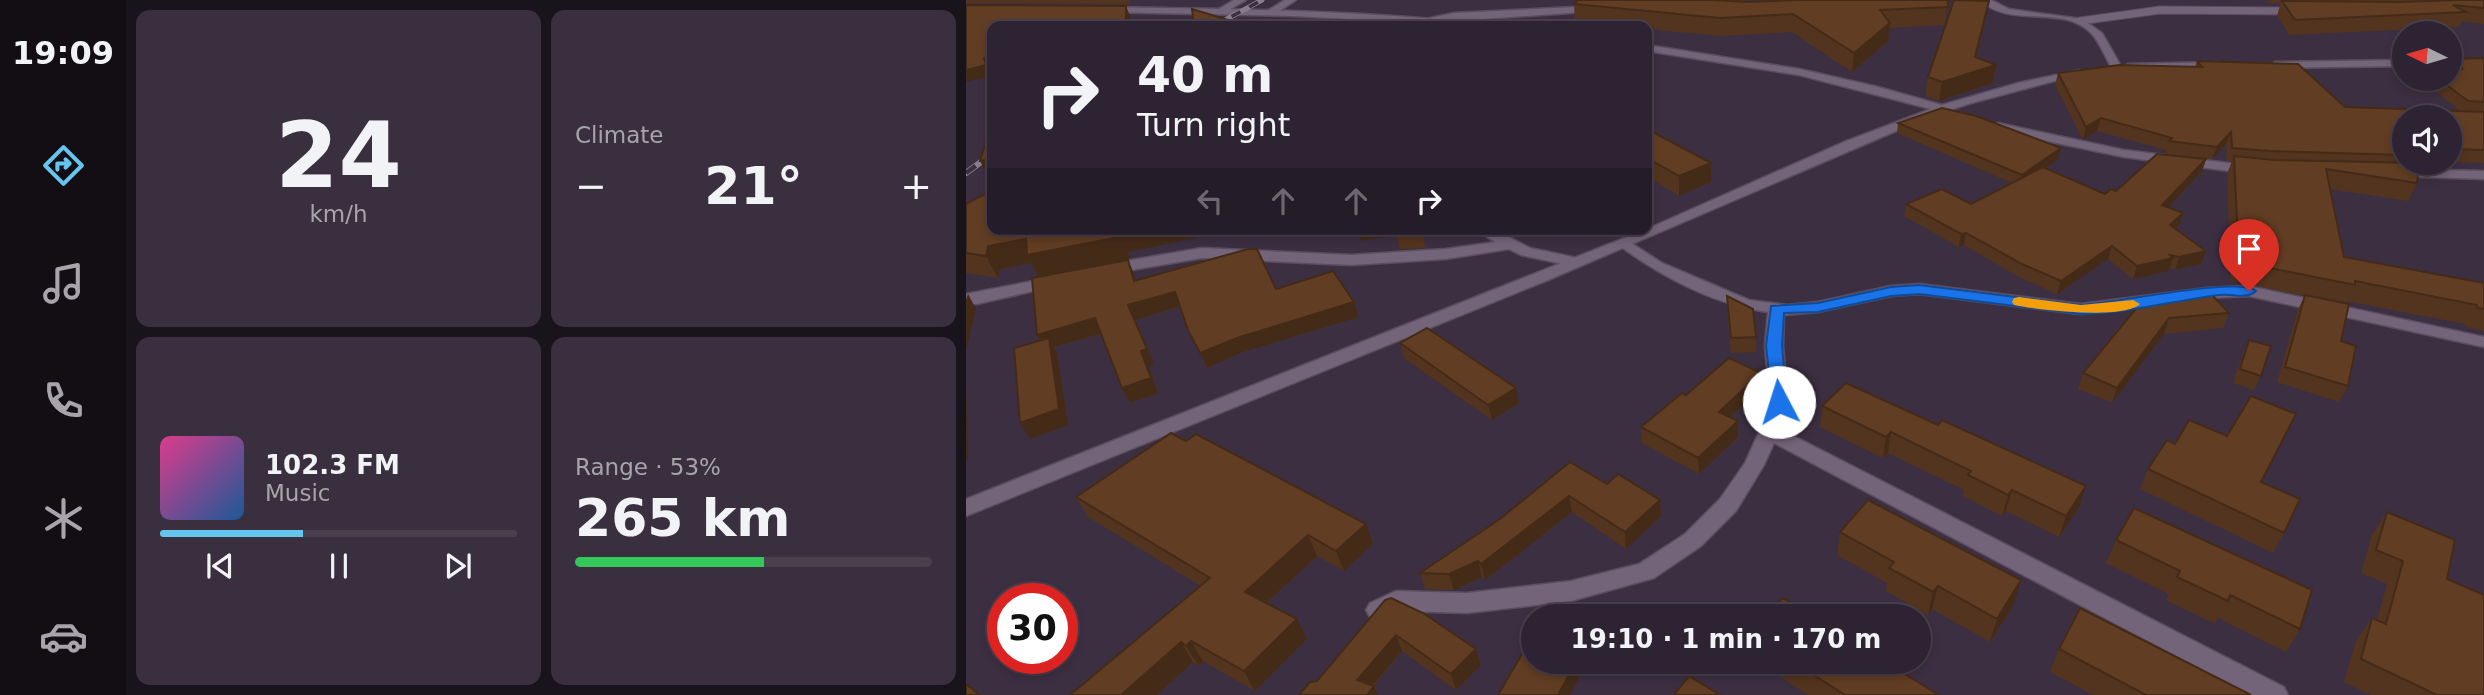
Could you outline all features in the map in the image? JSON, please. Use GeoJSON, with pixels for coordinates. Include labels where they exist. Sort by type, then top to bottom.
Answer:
{"type":"FeatureCollection","features":[{"type":"Feature","properties":{"kind":"street"},"geometry":{"type":"LineString","coordinates":[[1219,12],[1241,0]]}},
{"type":"Feature","properties":{"kind":"street"},"geometry":{"type":"LineString","coordinates":[[1270,13],[1292,0]]}},
{"type":"Feature","properties":{"kind":"street"},"geometry":{"type":"LineString","coordinates":[[1985,4],[2080,21],[2098,34],[2117,68]]}},
{"type":"Feature","properties":{"kind":"street"},"geometry":{"type":"LineString","coordinates":[[1426,20],[1454,16],[1601,9]]}},
{"type":"Feature","properties":{"kind":"street"},"geometry":{"type":"LineString","coordinates":[[1097,10],[1398,17],[1435,21]]}},
{"type":"Feature","properties":{"kind":"street"},"geometry":{"type":"LineString","coordinates":[[1652,49],[1722,58],[1870,86],[1967,117]]}},
{"type":"Feature","properties":{"kind":"street"},"geometry":{"type":"LineString","coordinates":[[2265,65],[2392,63]]}},
{"type":"Feature","properties":{"kind":"street"},"geometry":{"type":"LineString","coordinates":[[1652,231],[1899,125],[2010,88],[2117,68],[2237,65]]}},
{"type":"Feature","properties":{"kind":"street"},"geometry":{"type":"LineString","coordinates":[[1990,125],[2074,146],[2267,172]]}},
{"type":"Feature","properties":{"kind":"street"},"geometry":{"type":"LineString","coordinates":[[2389,173],[2484,175]]}},
{"type":"Feature","properties":{"kind":"street"},"geometry":{"type":"LineString","coordinates":[[1494,235],[1526,252],[1577,262]]}},
{"type":"Feature","properties":{"kind":"street"},"geometry":{"type":"LineString","coordinates":[[966,508],[1644,235]]}},
{"type":"Feature","properties":{"kind":"street"},"geometry":{"type":"LineString","coordinates":[[1625,243],[1657,266],[1732,299],[1776,309],[1818,307],[1891,291],[1919,289],[2081,309],[2106,309],[2222,290],[2249,291],[2484,342]]}},
{"type":"Feature","properties":{"kind":"street"},"geometry":{"type":"LineString","coordinates":[[966,299],[1202,253],[1351,260],[1446,254],[1511,244]]}},
{"type":"Feature","properties":{"kind":"street"},"geometry":{"type":"LineString","coordinates":[[1365,626],[1381,607],[1396,601],[1467,603],[1558,593],[1646,571],[1693,540],[1728,505],[1754,464],[1769,432],[1779,402],[1774,346],[1776,309]]}},
{"type":"Feature","properties":{"kind":"street"},"geometry":{"type":"LineString","coordinates":[[1769,432],[2275,695]]}},
{"type":"Feature","properties":{"kind":"lane"},"geometry":{"type":"LineString","coordinates":[[2080,21],[2136,10],[2200,8],[2306,11]]}},
{"type":"Feature","properties":{"kind":"building"},"geometry":{"type":"Polygon","coordinates":[[[1578,0],[1948,0],[1948,7],[1880,10],[1890,23],[1854,53],[1793,14],[1720,18],[1574,4],[1578,0]]]}},
{"type":"Feature","properties":{"kind":"building"},"geometry":{"type":"Polygon","coordinates":[[[1954,0],[1989,1],[1975,57],[1996,65],[1942,82],[1928,77],[1954,0]]]}},
{"type":"Feature","properties":{"kind":"building"},"geometry":{"type":"Polygon","coordinates":[[[2484,0],[2484,8],[2453,5],[2466,12],[2295,20],[2282,1],[2401,2],[2484,0]]]}},
{"type":"Feature","properties":{"kind":"building"},"geometry":{"type":"Polygon","coordinates":[[[966,5],[1126,6],[1126,21],[987,21],[987,58],[984,58],[986,65],[966,70],[966,5]]]}},
{"type":"Feature","properties":{"kind":"building"},"geometry":{"type":"Polygon","coordinates":[[[1192,9],[1232,21],[1193,21],[1192,9]]]}},
{"type":"Feature","properties":{"kind":"building"},"geometry":{"type":"Polygon","coordinates":[[[2484,58],[2484,102],[2468,101],[2455,91],[2462,91],[2462,59],[2484,58]]]}},
{"type":"Feature","properties":{"kind":"building"},"geometry":{"type":"Polygon","coordinates":[[[2197,61],[2298,64],[2345,107],[2392,109],[2392,155],[2232,148],[2231,132],[2217,147],[2169,141],[2172,138],[2101,118],[2086,127],[2058,73],[2119,65],[2202,67],[2197,61]]]}},
{"type":"Feature","properties":{"kind":"building"},"geometry":{"type":"Polygon","coordinates":[[[1942,108],[1976,116],[2061,148],[2022,175],[1898,123],[1942,108]]]}},
{"type":"Feature","properties":{"kind":"building"},"geometry":{"type":"Polygon","coordinates":[[[2462,111],[2484,112],[2484,150],[2462,149],[2462,111]]]}},
{"type":"Feature","properties":{"kind":"building"},"geometry":{"type":"Polygon","coordinates":[[[1652,132],[1711,163],[1679,176],[1652,161],[1652,132]]]}},
{"type":"Feature","properties":{"kind":"building"},"geometry":{"type":"Polygon","coordinates":[[[987,137],[987,160],[980,161],[987,137]]]}},
{"type":"Feature","properties":{"kind":"building"},"geometry":{"type":"Polygon","coordinates":[[[2157,154],[2206,159],[2162,205],[2183,213],[2170,225],[2206,251],[2179,257],[2170,255],[2173,258],[2137,266],[2112,246],[2061,281],[2022,264],[1966,233],[1961,234],[1906,204],[1942,189],[1971,204],[2043,167],[2105,194],[2111,189],[2116,191],[2157,154]]]}},
{"type":"Feature","properties":{"kind":"building"},"geometry":{"type":"Polygon","coordinates":[[[2234,156],[2274,160],[2392,162],[2392,175],[2418,175],[2417,183],[2326,169],[2344,257],[2484,283],[2484,309],[2478,308],[2477,305],[2355,281],[2355,285],[2239,262],[2234,156]]]}},
{"type":"Feature","properties":{"kind":"building"},"geometry":{"type":"Polygon","coordinates":[[[987,193],[987,235],[1119,237],[1027,255],[1026,239],[988,246],[986,256],[966,253],[966,204],[987,193]]]}},
{"type":"Feature","properties":{"kind":"building"},"geometry":{"type":"Polygon","coordinates":[[[1248,249],[1257,249],[1276,289],[1333,271],[1354,302],[1237,338],[1200,353],[1188,330],[1175,292],[1128,305],[1147,349],[1141,351],[1151,378],[1122,388],[1095,318],[1037,335],[1032,278],[1128,260],[1134,281],[1248,249]]]}},
{"type":"Feature","properties":{"kind":"building"},"geometry":{"type":"Polygon","coordinates":[[[2210,293],[2229,313],[2169,318],[2117,388],[2083,373],[2143,300],[2210,293]]]}},
{"type":"Feature","properties":{"kind":"building"},"geometry":{"type":"Polygon","coordinates":[[[2305,295],[2349,304],[2341,341],[2356,346],[2348,386],[2285,367],[2305,295]]]}},
{"type":"Feature","properties":{"kind":"building"},"geometry":{"type":"Polygon","coordinates":[[[1727,296],[1753,309],[1756,337],[1731,338],[1727,296]]]}},
{"type":"Feature","properties":{"kind":"building"},"geometry":{"type":"Polygon","coordinates":[[[1427,328],[1516,388],[1488,405],[1400,343],[1427,328]]]}},
{"type":"Feature","properties":{"kind":"building"},"geometry":{"type":"Polygon","coordinates":[[[1049,338],[1059,409],[1020,423],[1014,348],[1049,338]]]}},
{"type":"Feature","properties":{"kind":"building"},"geometry":{"type":"Polygon","coordinates":[[[2249,340],[2271,346],[2261,376],[2240,369],[2249,340]]]}},
{"type":"Feature","properties":{"kind":"building"},"geometry":{"type":"Polygon","coordinates":[[[1729,358],[1761,373],[1719,412],[1738,421],[1698,458],[1641,427],[1682,393],[1686,395],[1729,358]]]}},
{"type":"Feature","properties":{"kind":"building"},"geometry":{"type":"Polygon","coordinates":[[[1846,383],[1938,425],[1942,420],[2086,486],[2066,516],[2012,490],[2008,495],[1968,475],[1971,471],[1891,432],[1886,437],[1822,406],[1846,383]]]}},
{"type":"Feature","properties":{"kind":"building"},"geometry":{"type":"Polygon","coordinates":[[[2251,396],[2296,414],[2261,482],[2300,499],[2284,533],[2148,469],[2167,440],[2175,444],[2189,420],[2227,436],[2251,396]]]}},
{"type":"Feature","properties":{"kind":"building"},"geometry":{"type":"Polygon","coordinates":[[[1171,433],[1186,441],[1196,434],[1366,524],[1336,551],[1308,535],[1245,592],[1297,619],[1244,671],[1191,641],[1186,646],[1181,642],[1121,695],[1070,695],[1210,578],[1076,497],[1171,433]]]}},
{"type":"Feature","properties":{"kind":"building"},"geometry":{"type":"Polygon","coordinates":[[[1570,462],[1607,484],[1618,474],[1660,500],[1625,532],[1569,496],[1481,564],[1478,561],[1449,574],[1420,573],[1500,519],[1570,462]]]}},
{"type":"Feature","properties":{"kind":"building"},"geometry":{"type":"Polygon","coordinates":[[[1868,500],[2021,580],[1997,619],[1938,586],[1933,592],[1889,568],[1894,562],[1840,532],[1868,500]]]}},
{"type":"Feature","properties":{"kind":"building"},"geometry":{"type":"Polygon","coordinates":[[[2134,508],[2312,590],[2300,629],[2230,595],[2228,601],[2177,577],[2180,571],[2116,540],[2134,508]]]}},
{"type":"Feature","properties":{"kind":"building"},"geometry":{"type":"Polygon","coordinates":[[[2387,512],[2455,540],[2447,579],[2484,595],[2484,695],[2437,695],[2361,659],[2372,618],[2386,624],[2403,561],[2376,550],[2387,512]]]}},
{"type":"Feature","properties":{"kind":"building"},"geometry":{"type":"Polygon","coordinates":[[[1391,598],[1423,613],[1476,649],[1451,674],[1396,635],[1357,680],[1374,686],[1367,695],[1299,695],[1310,682],[1317,681],[1385,600],[1391,598]]]}},
{"type":"Feature","properties":{"kind":"building"},"geometry":{"type":"Polygon","coordinates":[[[1783,598],[1792,604],[1778,604],[1783,598]]]}},
{"type":"Feature","properties":{"kind":"building"},"geometry":{"type":"Polygon","coordinates":[[[2080,608],[2251,695],[2146,695],[2059,649],[2080,608]]]}},
{"type":"Feature","properties":{"kind":"building"},"geometry":{"type":"Polygon","coordinates":[[[1521,656],[1521,674],[1569,674],[1558,695],[1498,695],[1521,656]]]}},
{"type":"Feature","properties":{"kind":"building"},"geometry":{"type":"Polygon","coordinates":[[[1813,674],[1905,674],[1939,695],[1845,695],[1813,674]]]}},
{"type":"Feature","properties":{"kind":"building"},"geometry":{"type":"Polygon","coordinates":[[[1689,676],[1720,695],[1674,695],[1689,676]]]}},
{"type":"Feature","properties":{"kind":"building"},"geometry":{"type":"Polygon","coordinates":[[[966,684],[980,695],[966,695],[966,684]]]}},
{"type":"Feature","properties":{"kind":"railway"},"geometry":{"type":"LineString","coordinates":[[1223,21],[1262,0]]}},
{"type":"Feature","properties":{"kind":"railway"},"geometry":{"type":"LineString","coordinates":[[966,173],[987,158]]}},
{"type":"Feature","properties":{"kind":"slow traffic"},"geometry":{"type":"LineString","coordinates":[[2019,302],[2081,309],[2106,309],[2133,304]]}},
{"type":"Feature","properties":{"kind":"route"},"geometry":{"type":"LineString","coordinates":[[1779,402],[1774,346],[1776,309],[1818,307],[1891,291],[1919,289],[2081,309],[2106,309],[2222,290],[2249,291]]}}]}
